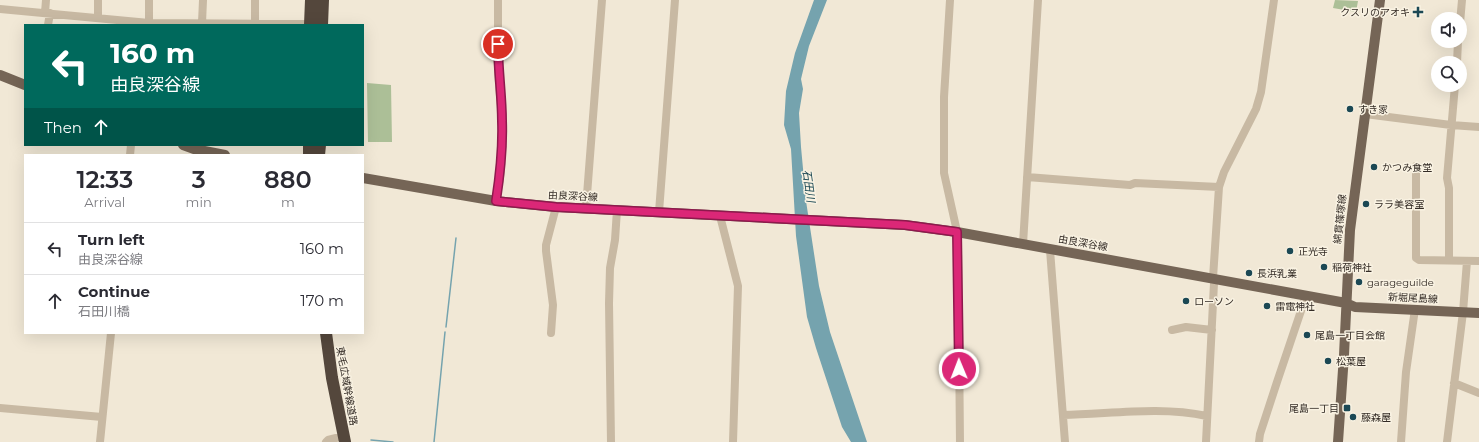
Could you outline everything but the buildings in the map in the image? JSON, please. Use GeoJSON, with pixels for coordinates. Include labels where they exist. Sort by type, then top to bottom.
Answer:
{"type":"FeatureCollection","features":[{"type":"Feature","properties":{"kind":"highway"},"geometry":{"type":"LineString","coordinates":[[310,0],[310,24]]}},
{"type":"Feature","properties":{"kind":"highway"},"geometry":{"type":"LineString","coordinates":[[322,24],[323,0]]}},
{"type":"Feature","properties":{"kind":"highway","name":"東毛広域幹線道路"},"geometry":{"type":"LineString","coordinates":[[319,334],[336,441]]}},
{"type":"Feature","properties":{"kind":"highway","name":"東毛広域幹線道路"},"geometry":{"type":"LineString","coordinates":[[326,334],[332,378],[336,441]]}},
{"type":"Feature","properties":{"kind":"main road","name":"綿貫篠塚線"},"geometry":{"type":"LineString","coordinates":[[1338,442],[1350,230],[1380,0]]}},
{"type":"Feature","properties":{"kind":"main road"},"geometry":{"type":"LineString","coordinates":[[0,75],[24,85]]}},
{"type":"Feature","properties":{"kind":"main road"},"geometry":{"type":"LineString","coordinates":[[186,146],[220,154]]}},
{"type":"Feature","properties":{"kind":"main road","name":"由良深谷線"},"geometry":{"type":"LineString","coordinates":[[364,178],[496,201],[556,207],[905,225],[957,232],[1346,303]]}},
{"type":"Feature","properties":{"kind":"main road","name":"新堀尾島線"},"geometry":{"type":"LineString","coordinates":[[1346,303],[1354,307],[1479,313]]}},
{"type":"Feature","properties":{"kind":"street"},"geometry":{"type":"LineString","coordinates":[[46,0],[48,24]]}},
{"type":"Feature","properties":{"kind":"street"},"geometry":{"type":"LineString","coordinates":[[98,0],[98,18]]}},
{"type":"Feature","properties":{"kind":"street"},"geometry":{"type":"LineString","coordinates":[[149,0],[149,23]]}},
{"type":"Feature","properties":{"kind":"street"},"geometry":{"type":"LineString","coordinates":[[202,0],[202,23]]}},
{"type":"Feature","properties":{"kind":"street"},"geometry":{"type":"LineString","coordinates":[[255,23],[256,0]]}},
{"type":"Feature","properties":{"kind":"street"},"geometry":{"type":"LineString","coordinates":[[496,201],[501,170],[502,121],[498,72],[498,0]]}},
{"type":"Feature","properties":{"kind":"street"},"geometry":{"type":"LineString","coordinates":[[586,208],[602,0]]}},
{"type":"Feature","properties":{"kind":"street"},"geometry":{"type":"LineString","coordinates":[[659,212],[675,0]]}},
{"type":"Feature","properties":{"kind":"street"},"geometry":{"type":"LineString","coordinates":[[950,0],[944,97],[944,173],[957,232],[960,442]]}},
{"type":"Feature","properties":{"kind":"street"},"geometry":{"type":"LineString","coordinates":[[1022,244],[1038,0]]}},
{"type":"Feature","properties":{"kind":"street"},"geometry":{"type":"LineString","coordinates":[[1206,442],[1212,330],[1213,278],[1219,187],[1224,172],[1258,103],[1261,92],[1274,0]]}},
{"type":"Feature","properties":{"kind":"street"},"geometry":{"type":"LineString","coordinates":[[1461,12],[1462,0]]}},
{"type":"Feature","properties":{"kind":"street"},"geometry":{"type":"LineString","coordinates":[[0,9],[149,23],[310,24]]}},
{"type":"Feature","properties":{"kind":"street"},"geometry":{"type":"LineString","coordinates":[[1449,260],[1450,188],[1447,180],[1454,92]]}},
{"type":"Feature","properties":{"kind":"street"},"geometry":{"type":"LineString","coordinates":[[1364,114],[1479,127]]}},
{"type":"Feature","properties":{"kind":"street"},"geometry":{"type":"LineString","coordinates":[[1416,166],[1416,258],[1418,260],[1479,261]]}},
{"type":"Feature","properties":{"kind":"street"},"geometry":{"type":"LineString","coordinates":[[1027,178],[1130,185],[1135,183],[1219,187]]}},
{"type":"Feature","properties":{"kind":"street"},"geometry":{"type":"LineString","coordinates":[[552,333],[553,305],[546,245],[556,207]]}},
{"type":"Feature","properties":{"kind":"street"},"geometry":{"type":"LineString","coordinates":[[611,442],[609,296],[610,268],[618,210]]}},
{"type":"Feature","properties":{"kind":"street"},"geometry":{"type":"LineString","coordinates":[[720,216],[738,286],[733,442]]}},
{"type":"Feature","properties":{"kind":"street"},"geometry":{"type":"LineString","coordinates":[[1050,250],[1065,442]]}},
{"type":"Feature","properties":{"kind":"street"},"geometry":{"type":"LineString","coordinates":[[1447,442],[1463,312],[1467,261]]}},
{"type":"Feature","properties":{"kind":"street"},"geometry":{"type":"LineString","coordinates":[[1260,442],[1263,426],[1276,382],[1306,296]]}},
{"type":"Feature","properties":{"kind":"street"},"geometry":{"type":"LineString","coordinates":[[1401,442],[1406,372],[1415,309]]}},
{"type":"Feature","properties":{"kind":"street"},"geometry":{"type":"LineString","coordinates":[[1172,330],[1186,327],[1212,330]]}},
{"type":"Feature","properties":{"kind":"street"},"geometry":{"type":"LineString","coordinates":[[100,442],[111,334]]}},
{"type":"Feature","properties":{"kind":"street"},"geometry":{"type":"LineString","coordinates":[[1454,383],[1479,393]]}},
{"type":"Feature","properties":{"kind":"street"},"geometry":{"type":"LineString","coordinates":[[0,408],[102,418]]}},
{"type":"Feature","properties":{"kind":"street"},"geometry":{"type":"LineString","coordinates":[[1063,415],[1155,410],[1187,412],[1207,416]]}},
{"type":"Feature","properties":{"kind":"green space"},"geometry":{"type":"Polygon","coordinates":[[[1335,0],[1358,1],[1356,12],[1333,8],[1335,0]]]}},
{"type":"Feature","properties":{"kind":"green space"},"geometry":{"type":"Polygon","coordinates":[[[367,83],[391,85],[392,142],[368,142],[367,83]]]}},
{"type":"Feature","properties":{"kind":"water"},"geometry":{"type":"Polygon","coordinates":[[[814,0],[827,0],[809,46],[801,79],[803,89],[799,113],[806,201],[819,286],[830,332],[867,442],[851,442],[842,427],[807,317],[796,236],[791,149],[784,125],[786,91],[795,53],[814,0]]]}},
{"type":"Feature","properties":{"kind":"waterway"},"geometry":{"type":"LineString","coordinates":[[446,327],[456,238]]}},
{"type":"Feature","properties":{"kind":"waterway"},"geometry":{"type":"LineString","coordinates":[[434,442],[445,332]]}},
{"type":"Feature","properties":{"kind":"waterway"},"geometry":{"type":"LineString","coordinates":[[371,440],[393,442]]}},
{"type":"Feature","properties":{"kind":"place","name":"クスリのアオキ"},"geometry":{"type":"Point","coordinates":[1418,12]}},
{"type":"Feature","properties":{"kind":"place","name":"すき家"},"geometry":{"type":"Point","coordinates":[1350,109]}},
{"type":"Feature","properties":{"kind":"place","name":"かつみ食堂"},"geometry":{"type":"Point","coordinates":[1374,167]}},
{"type":"Feature","properties":{"kind":"place","name":"ララ美容室"},"geometry":{"type":"Point","coordinates":[1366,204]}},
{"type":"Feature","properties":{"kind":"place","name":"正光寺"},"geometry":{"type":"Point","coordinates":[1290,251]}},
{"type":"Feature","properties":{"kind":"place","name":"稲荷神社"},"geometry":{"type":"Point","coordinates":[1324,267]}},
{"type":"Feature","properties":{"kind":"place","name":"長浜乳業"},"geometry":{"type":"Point","coordinates":[1249,273]}},
{"type":"Feature","properties":{"kind":"place","name":"garageguilde"},"geometry":{"type":"Point","coordinates":[1359,282]}},
{"type":"Feature","properties":{"kind":"place","name":"ローソン"},"geometry":{"type":"Point","coordinates":[1186,301]}},
{"type":"Feature","properties":{"kind":"place","name":"雷電神社"},"geometry":{"type":"Point","coordinates":[1267,306]}},
{"type":"Feature","properties":{"kind":"place","name":"尾島一丁目会館"},"geometry":{"type":"Point","coordinates":[1307,335]}},
{"type":"Feature","properties":{"kind":"place","name":"松葉屋"},"geometry":{"type":"Point","coordinates":[1328,361]}},
{"type":"Feature","properties":{"kind":"place","name":"尾島一丁目"},"geometry":{"type":"Point","coordinates":[1347,408]}},
{"type":"Feature","properties":{"kind":"place","name":"藤森屋"},"geometry":{"type":"Point","coordinates":[1353,417]}},
{"type":"Feature","properties":{"kind":"route"},"geometry":{"type":"LineString","coordinates":[[498,44],[498,72],[502,121],[501,170],[496,201],[556,207],[905,225],[957,232],[959,369]]}},
{"type":"Feature","properties":{"kind":"water label","name":"石田川"},"geometry":{"type":"Point","coordinates":[809,186]}}]}
